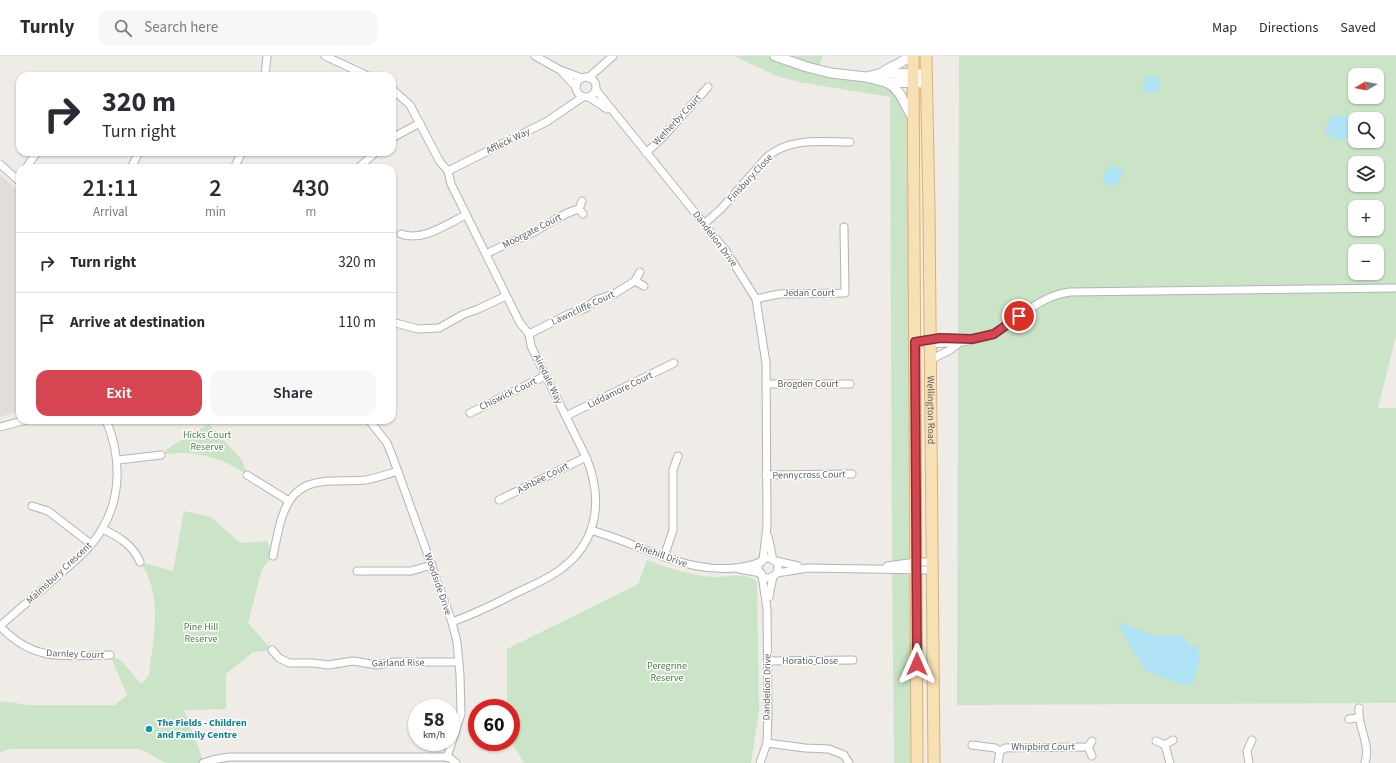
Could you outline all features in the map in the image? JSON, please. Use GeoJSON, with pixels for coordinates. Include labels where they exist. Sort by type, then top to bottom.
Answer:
{"type":"FeatureCollection","features":[{"type":"Feature","properties":{"kind":"main road"},"geometry":{"type":"LineString","coordinates":[[775,56],[807,67],[831,73],[866,77],[926,78]]}},
{"type":"Feature","properties":{"kind":"main road"},"geometry":{"type":"LineString","coordinates":[[883,77],[890,67],[904,61],[909,56]]}},
{"type":"Feature","properties":{"kind":"main road","name":"Wellington Road"},"geometry":{"type":"LineString","coordinates":[[913,56],[917,763]]}},
{"type":"Feature","properties":{"kind":"main road","name":"Wellington Road"},"geometry":{"type":"LineString","coordinates":[[926,56],[934,763]]}},
{"type":"Feature","properties":{"kind":"main road"},"geometry":{"type":"LineString","coordinates":[[883,77],[900,92],[907,110],[914,119]]}},
{"type":"Feature","properties":{"kind":"street"},"geometry":{"type":"LineString","coordinates":[[265,72],[267,56]]}},
{"type":"Feature","properties":{"kind":"street"},"geometry":{"type":"LineString","coordinates":[[325,56],[359,72]]}},
{"type":"Feature","properties":{"kind":"street","name":"Dandelion Drive"},"geometry":{"type":"LineString","coordinates":[[535,56],[560,70],[585,78],[595,86],[617,117],[733,261],[748,290],[756,299],[764,346],[766,384],[767,526],[762,561]]}},
{"type":"Feature","properties":{"kind":"street"},"geometry":{"type":"LineString","coordinates":[[606,64],[578,82],[582,93],[595,86],[606,64],[613,56]]}},
{"type":"Feature","properties":{"kind":"street","name":"Dandelion Drive"},"geometry":{"type":"LineString","coordinates":[[560,70],[582,93],[617,117]]}},
{"type":"Feature","properties":{"kind":"street","name":"Wetherby Court"},"geometry":{"type":"LineString","coordinates":[[646,153],[662,138],[708,87]]}},
{"type":"Feature","properties":{"kind":"street","name":"Airedale Way"},"geometry":{"type":"LineString","coordinates":[[396,92],[408,102],[440,162],[448,171],[451,184],[506,296],[522,327],[529,334],[531,346],[586,457],[593,474],[596,496],[594,518],[591,530],[577,554],[560,570],[496,603],[452,622]]}},
{"type":"Feature","properties":{"kind":"street","name":"Affleck Way"},"geometry":{"type":"LineString","coordinates":[[448,171],[546,122],[566,110],[582,93]]}},
{"type":"Feature","properties":{"kind":"street"},"geometry":{"type":"LineString","coordinates":[[396,136],[420,123]]}},
{"type":"Feature","properties":{"kind":"street","name":"Finsbury Close"},"geometry":{"type":"LineString","coordinates":[[704,224],[721,209],[767,157],[776,151],[798,143],[850,142]]}},
{"type":"Feature","properties":{"kind":"street"},"geometry":{"type":"LineString","coordinates":[[362,164],[372,156]]}},
{"type":"Feature","properties":{"kind":"street"},"geometry":{"type":"LineString","coordinates":[[0,164],[16,177]]}},
{"type":"Feature","properties":{"kind":"street","name":"Moorgate Court"},"geometry":{"type":"LineString","coordinates":[[486,254],[581,212],[582,201]]}},
{"type":"Feature","properties":{"kind":"street"},"geometry":{"type":"LineString","coordinates":[[401,234],[410,237],[426,234],[466,215]]}},
{"type":"Feature","properties":{"kind":"street","name":"Jedan Court"},"geometry":{"type":"LineString","coordinates":[[756,299],[776,294],[845,293],[844,227]]}},
{"type":"Feature","properties":{"kind":"street"},"geometry":{"type":"LineString","coordinates":[[410,237],[410,245]]}},
{"type":"Feature","properties":{"kind":"street","name":"Lawncliffe Court"},"geometry":{"type":"LineString","coordinates":[[529,334],[569,314],[583,310],[596,300],[614,294],[635,281],[640,272]]}},
{"type":"Feature","properties":{"kind":"street"},"geometry":{"type":"LineString","coordinates":[[635,281],[644,286]]}},
{"type":"Feature","properties":{"kind":"street"},"geometry":{"type":"LineString","coordinates":[[930,360],[950,350],[958,344],[994,334],[1042,300],[1066,293],[1396,288]]}},
{"type":"Feature","properties":{"kind":"street"},"geometry":{"type":"LineString","coordinates":[[396,323],[418,329],[439,328],[464,314],[506,296]]}},
{"type":"Feature","properties":{"kind":"street"},"geometry":{"type":"LineString","coordinates":[[930,342],[950,338],[972,339]]}},
{"type":"Feature","properties":{"kind":"street"},"geometry":{"type":"LineString","coordinates":[[915,342],[958,344]]}},
{"type":"Feature","properties":{"kind":"street","name":"Liddamore Court"},"geometry":{"type":"LineString","coordinates":[[566,416],[674,363]]}},
{"type":"Feature","properties":{"kind":"street","name":"Chiswick Court"},"geometry":{"type":"LineString","coordinates":[[470,413],[546,376]]}},
{"type":"Feature","properties":{"kind":"street","name":"Brogden Court"},"geometry":{"type":"LineString","coordinates":[[766,384],[850,384]]}},
{"type":"Feature","properties":{"kind":"street"},"geometry":{"type":"LineString","coordinates":[[0,427],[16,423]]}},
{"type":"Feature","properties":{"kind":"street","name":"Malmsbury Crescent"},"geometry":{"type":"LineString","coordinates":[[0,626],[74,562],[103,529],[114,499],[118,460],[113,438],[108,424]]}},
{"type":"Feature","properties":{"kind":"street","name":"Woodside Drive"},"geometry":{"type":"LineString","coordinates":[[372,424],[387,443],[452,622],[459,662],[460,714],[447,757]]}},
{"type":"Feature","properties":{"kind":"street"},"geometry":{"type":"LineString","coordinates":[[118,460],[161,455]]}},
{"type":"Feature","properties":{"kind":"street"},"geometry":{"type":"LineString","coordinates":[[664,557],[673,530],[674,470],[678,456]]}},
{"type":"Feature","properties":{"kind":"street","name":"Ashbee Court"},"geometry":{"type":"LineString","coordinates":[[499,500],[586,457]]}},
{"type":"Feature","properties":{"kind":"street"},"geometry":{"type":"LineString","coordinates":[[273,556],[289,501],[300,490],[318,481],[370,479],[398,471]]}},
{"type":"Feature","properties":{"kind":"street","name":"Pennycross Court"},"geometry":{"type":"LineString","coordinates":[[766,475],[852,474]]}},
{"type":"Feature","properties":{"kind":"street"},"geometry":{"type":"LineString","coordinates":[[247,475],[289,501]]}},
{"type":"Feature","properties":{"kind":"street"},"geometry":{"type":"LineString","coordinates":[[32,506],[48,511],[91,544]]}},
{"type":"Feature","properties":{"kind":"street","name":"Dandelion Drive"},"geometry":{"type":"LineString","coordinates":[[767,526],[774,560]]}},
{"type":"Feature","properties":{"kind":"street"},"geometry":{"type":"LineString","coordinates":[[103,529],[129,545],[140,562]]}},
{"type":"Feature","properties":{"kind":"street","name":"Pinehill Drive"},"geometry":{"type":"LineString","coordinates":[[591,530],[695,567],[734,568],[761,574]]}},
{"type":"Feature","properties":{"kind":"street"},"geometry":{"type":"LineString","coordinates":[[808,568],[774,560],[762,561],[759,569],[761,574],[768,577],[808,568],[931,566]]}},
{"type":"Feature","properties":{"kind":"street"},"geometry":{"type":"LineString","coordinates":[[774,560],[778,566],[775,575]]}},
{"type":"Feature","properties":{"kind":"street","name":"Pinehill Drive"},"geometry":{"type":"LineString","coordinates":[[734,568],[762,561]]}},
{"type":"Feature","properties":{"kind":"street"},"geometry":{"type":"LineString","coordinates":[[357,571],[409,571],[432,565]]}},
{"type":"Feature","properties":{"kind":"street","name":"Dandelion Drive"},"geometry":{"type":"LineString","coordinates":[[760,763],[767,743],[768,661],[767,609],[761,574]]}},
{"type":"Feature","properties":{"kind":"street","name":"Dandelion Drive"},"geometry":{"type":"LineString","coordinates":[[767,609],[775,575]]}},
{"type":"Feature","properties":{"kind":"street","name":"Darnley Court"},"geometry":{"type":"LineString","coordinates":[[0,626],[17,642],[38,652],[60,655],[110,655]]}},
{"type":"Feature","properties":{"kind":"street","name":"Garland Rise"},"geometry":{"type":"LineString","coordinates":[[272,650],[278,658],[289,663],[331,665],[353,661],[380,665],[394,662],[459,662]]}},
{"type":"Feature","properties":{"kind":"street","name":"Horatio Close"},"geometry":{"type":"LineString","coordinates":[[768,661],[853,660]]}},
{"type":"Feature","properties":{"kind":"street"},"geometry":{"type":"LineString","coordinates":[[1359,708],[1358,718],[1366,742],[1365,763]]}},
{"type":"Feature","properties":{"kind":"street"},"geometry":{"type":"LineString","coordinates":[[1349,719],[1358,718]]}},
{"type":"Feature","properties":{"kind":"street"},"geometry":{"type":"LineString","coordinates":[[1165,745],[1173,740]]}},
{"type":"Feature","properties":{"kind":"street"},"geometry":{"type":"LineString","coordinates":[[1249,763],[1247,751],[1252,740]]}},
{"type":"Feature","properties":{"kind":"street"},"geometry":{"type":"LineString","coordinates":[[1156,741],[1165,745]]}},
{"type":"Feature","properties":{"kind":"street"},"geometry":{"type":"LineString","coordinates":[[767,743],[805,748],[829,749],[844,755],[849,763]]}},
{"type":"Feature","properties":{"kind":"street","name":"Whipbird Court"},"geometry":{"type":"LineString","coordinates":[[1000,752],[1009,747],[1090,744],[1092,756]]}},
{"type":"Feature","properties":{"kind":"street","name":"Whipbird Court"},"geometry":{"type":"LineString","coordinates":[[972,745],[995,748],[1000,752]]}},
{"type":"Feature","properties":{"kind":"street"},"geometry":{"type":"LineString","coordinates":[[1165,745],[1170,763]]}},
{"type":"Feature","properties":{"kind":"street","name":"Whipbird Court"},"geometry":{"type":"LineString","coordinates":[[998,763],[1000,752]]}},
{"type":"Feature","properties":{"kind":"street"},"geometry":{"type":"LineString","coordinates":[[203,763],[229,757],[447,757],[456,763]]}},
{"type":"Feature","properties":{"kind":"shaded area"},"geometry":{"type":"Polygon","coordinates":[[[0,174],[16,188],[16,412],[0,417],[0,174]]]}},
{"type":"Feature","properties":{"kind":"green space"},"geometry":{"type":"Polygon","coordinates":[[[734,56],[823,56],[818,69],[885,82],[914,119],[916,562],[892,567],[890,97],[799,82],[779,77],[734,56]]]}},
{"type":"Feature","properties":{"kind":"green space"},"geometry":{"type":"Polygon","coordinates":[[[959,56],[1396,56],[1396,336],[1378,408],[1396,408],[1396,703],[957,705],[959,56]]]}},
{"type":"Feature","properties":{"kind":"green space","name":"Hicks Court Reserve"},"geometry":{"type":"Polygon","coordinates":[[[209,424],[242,460],[247,475],[227,463],[206,456],[184,453],[161,455],[171,446],[209,424]]]}},
{"type":"Feature","properties":{"kind":"green space","name":"Pine Hill Reserve"},"geometry":{"type":"Polygon","coordinates":[[[184,511],[211,517],[240,543],[267,541],[273,556],[262,569],[248,623],[272,650],[253,652],[226,674],[226,709],[184,710],[204,763],[166,763],[140,749],[9,749],[0,753],[0,701],[30,705],[115,705],[127,695],[110,655],[122,661],[141,684],[149,675],[155,617],[154,602],[152,588],[140,562],[173,571],[184,511]]]}},
{"type":"Feature","properties":{"kind":"green space","name":"Peregrine Reserve"},"geometry":{"type":"Polygon","coordinates":[[[647,560],[672,569],[697,575],[714,577],[743,576],[749,577],[757,582],[759,711],[751,763],[524,763],[517,751],[520,751],[520,699],[507,699],[507,649],[638,584],[647,560]]]}},
{"type":"Feature","properties":{"kind":"green space"},"geometry":{"type":"Polygon","coordinates":[[[892,569],[916,570],[917,763],[894,763],[892,569]]]}},
{"type":"Feature","properties":{"kind":"water"},"geometry":{"type":"Polygon","coordinates":[[[1154,76],[1160,82],[1160,90],[1152,93],[1145,92],[1142,88],[1147,77],[1154,76]]]}},
{"type":"Feature","properties":{"kind":"water"},"geometry":{"type":"Polygon","coordinates":[[[1334,116],[1348,116],[1348,139],[1340,140],[1325,133],[1326,125],[1334,116]]]}},
{"type":"Feature","properties":{"kind":"water"},"geometry":{"type":"Polygon","coordinates":[[[1111,166],[1118,167],[1123,170],[1121,179],[1114,186],[1105,184],[1102,176],[1111,166]]]}},
{"type":"Feature","properties":{"kind":"water"},"geometry":{"type":"Polygon","coordinates":[[[1116,621],[1155,636],[1184,636],[1189,645],[1197,646],[1200,658],[1192,685],[1180,684],[1145,670],[1116,621]]]}},
{"type":"Feature","properties":{"kind":"place","name":"The Fields - Children and Family Centre"},"geometry":{"type":"Point","coordinates":[149,729]}},
{"type":"Feature","properties":{"kind":"route"},"geometry":{"type":"LineString","coordinates":[[917,664],[915,342],[940,338],[972,339],[994,334],[1019,316]]}}]}
